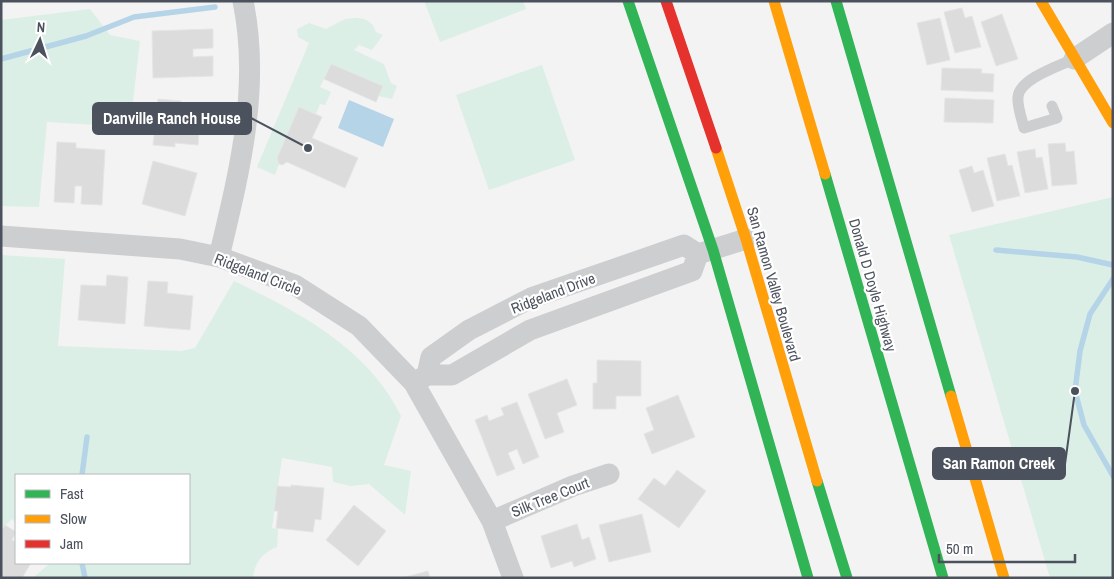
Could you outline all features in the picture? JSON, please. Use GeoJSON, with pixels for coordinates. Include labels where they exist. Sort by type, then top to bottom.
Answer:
{"type":"FeatureCollection","features":[{"type":"Feature","properties":{"kind":"main road"},"geometry":{"type":"LineString","coordinates":[[628,1],[808,578]]}},
{"type":"Feature","properties":{"kind":"main road","name":"San Ramon Valley Boulevard"},"geometry":{"type":"LineString","coordinates":[[666,1],[746,239],[799,423],[848,578]]}},
{"type":"Feature","properties":{"kind":"main road","name":"Donald D Doyle Highway"},"geometry":{"type":"LineString","coordinates":[[774,1],[943,578]]}},
{"type":"Feature","properties":{"kind":"main road"},"geometry":{"type":"LineString","coordinates":[[836,1],[1004,578]]}},
{"type":"Feature","properties":{"kind":"main road"},"geometry":{"type":"LineString","coordinates":[[1041,1],[1113,123]]}},
{"type":"Feature","properties":{"kind":"street"},"geometry":{"type":"LineString","coordinates":[[219,257],[242,161],[250,88],[243,1]]}},
{"type":"Feature","properties":{"kind":"street"},"geometry":{"type":"LineString","coordinates":[[1074,59],[1113,33]]}},
{"type":"Feature","properties":{"kind":"street","name":"Ridgeland Circle"},"geometry":{"type":"LineString","coordinates":[[1,236],[180,248],[219,257],[295,286],[359,326],[421,379],[492,521],[513,578]]}},
{"type":"Feature","properties":{"kind":"street"},"geometry":{"type":"LineString","coordinates":[[705,252],[746,239]]}},
{"type":"Feature","properties":{"kind":"street","name":"Ridgeland Drive"},"geometry":{"type":"LineString","coordinates":[[684,245],[705,252],[692,271],[530,330],[452,375],[421,379],[431,357],[469,330],[531,298],[684,245]]}},
{"type":"Feature","properties":{"kind":"street","name":"Silk Tree Court"},"geometry":{"type":"LineString","coordinates":[[492,521],[573,486],[609,474]]}},
{"type":"Feature","properties":{"kind":"lane"},"geometry":{"type":"LineString","coordinates":[[1052,106],[1056,118],[1024,128],[1017,98],[1020,89],[1029,80],[1074,59]]}},
{"type":"Feature","properties":{"kind":"green space"},"geometry":{"type":"Polygon","coordinates":[[[424,1],[523,1],[526,9],[440,42],[424,1]]]}},
{"type":"Feature","properties":{"kind":"green space"},"geometry":{"type":"Polygon","coordinates":[[[90,9],[110,35],[140,41],[130,127],[47,122],[39,207],[1,206],[1,20],[90,9]]]}},
{"type":"Feature","properties":{"kind":"green space"},"geometry":{"type":"Polygon","coordinates":[[[356,18],[369,21],[376,32],[383,35],[372,50],[359,45],[354,50],[384,64],[391,83],[397,86],[392,99],[379,96],[383,86],[331,64],[320,87],[331,92],[325,105],[320,104],[316,114],[299,107],[277,158],[279,164],[275,175],[257,167],[309,43],[298,37],[297,29],[309,23],[326,29],[345,19],[356,18]]]}},
{"type":"Feature","properties":{"kind":"green space"},"geometry":{"type":"Polygon","coordinates":[[[542,65],[575,160],[489,190],[456,95],[542,65]]]}},
{"type":"Feature","properties":{"kind":"green space"},"geometry":{"type":"Polygon","coordinates":[[[1113,197],[1113,578],[1050,578],[949,235],[1113,197]]]}},
{"type":"Feature","properties":{"kind":"green space"},"geometry":{"type":"Polygon","coordinates":[[[1,255],[65,259],[58,346],[181,351],[195,348],[234,281],[283,306],[330,335],[371,371],[387,392],[401,416],[384,465],[411,471],[405,515],[369,484],[351,486],[333,482],[332,467],[282,458],[272,528],[278,529],[277,547],[267,552],[260,559],[255,567],[253,578],[33,578],[49,564],[190,564],[190,474],[15,474],[15,522],[12,519],[1,530],[1,255]]]}},
{"type":"Feature","properties":{"kind":"water"},"geometry":{"type":"Polygon","coordinates":[[[349,100],[394,119],[383,147],[338,128],[349,100]]]}},
{"type":"Feature","properties":{"kind":"building"},"geometry":{"type":"Polygon","coordinates":[[[962,8],[965,18],[972,16],[981,47],[955,53],[944,12],[962,8]]]}},
{"type":"Feature","properties":{"kind":"building"},"geometry":{"type":"Polygon","coordinates":[[[1002,14],[1018,59],[996,66],[981,22],[1002,14]]]}},
{"type":"Feature","properties":{"kind":"building"},"geometry":{"type":"Polygon","coordinates":[[[940,18],[950,60],[927,65],[917,23],[940,18]]]}},
{"type":"Feature","properties":{"kind":"building"},"geometry":{"type":"Polygon","coordinates":[[[213,29],[213,48],[193,49],[193,57],[213,56],[213,76],[153,78],[152,31],[213,29]]]}},
{"type":"Feature","properties":{"kind":"building"},"geometry":{"type":"Polygon","coordinates":[[[331,64],[383,86],[376,102],[324,79],[331,64]]]}},
{"type":"Feature","properties":{"kind":"building"},"geometry":{"type":"Polygon","coordinates":[[[942,68],[982,69],[981,73],[994,74],[993,92],[941,90],[942,68]]]}},
{"type":"Feature","properties":{"kind":"building"},"geometry":{"type":"Polygon","coordinates":[[[945,98],[994,100],[993,123],[944,122],[945,98]]]}},
{"type":"Feature","properties":{"kind":"building"},"geometry":{"type":"Polygon","coordinates":[[[158,99],[181,101],[181,106],[201,108],[198,145],[175,143],[175,147],[153,145],[158,99]]]}},
{"type":"Feature","properties":{"kind":"building"},"geometry":{"type":"Polygon","coordinates":[[[299,107],[322,117],[312,138],[358,158],[345,188],[287,162],[282,165],[279,164],[277,158],[299,107]]]}},
{"type":"Feature","properties":{"kind":"building"},"geometry":{"type":"Polygon","coordinates":[[[57,142],[76,143],[76,148],[105,150],[102,205],[81,204],[82,186],[75,186],[74,203],[54,202],[57,142]]]}},
{"type":"Feature","properties":{"kind":"building"},"geometry":{"type":"Polygon","coordinates":[[[1065,143],[1066,152],[1074,151],[1077,184],[1052,186],[1048,144],[1065,143]]]}},
{"type":"Feature","properties":{"kind":"building"},"geometry":{"type":"Polygon","coordinates":[[[1035,149],[1036,158],[1042,157],[1048,189],[1025,193],[1017,152],[1035,149]]]}},
{"type":"Feature","properties":{"kind":"building"},"geometry":{"type":"Polygon","coordinates":[[[1005,154],[1008,166],[1012,165],[1020,196],[997,201],[987,158],[1005,154]]]}},
{"type":"Feature","properties":{"kind":"building"},"geometry":{"type":"Polygon","coordinates":[[[153,161],[197,173],[185,216],[142,204],[153,161]]]}},
{"type":"Feature","properties":{"kind":"building"},"geometry":{"type":"Polygon","coordinates":[[[972,166],[974,173],[983,170],[994,206],[972,212],[959,170],[972,166]]]}},
{"type":"Feature","properties":{"kind":"building"},"geometry":{"type":"Polygon","coordinates":[[[107,275],[128,277],[125,324],[78,320],[81,285],[106,286],[107,275]]]}},
{"type":"Feature","properties":{"kind":"building"},"geometry":{"type":"Polygon","coordinates":[[[148,281],[168,282],[167,293],[193,296],[190,330],[144,326],[148,281]]]}},
{"type":"Feature","properties":{"kind":"building"},"geometry":{"type":"Polygon","coordinates":[[[597,360],[641,361],[641,396],[616,396],[616,409],[593,409],[593,383],[597,383],[597,360]]]}},
{"type":"Feature","properties":{"kind":"building"},"geometry":{"type":"Polygon","coordinates":[[[567,379],[577,405],[557,413],[564,432],[545,439],[528,394],[567,379]]]}},
{"type":"Feature","properties":{"kind":"building"},"geometry":{"type":"Polygon","coordinates":[[[678,395],[695,437],[652,454],[644,434],[654,430],[646,408],[678,395]]]}},
{"type":"Feature","properties":{"kind":"building"},"geometry":{"type":"Polygon","coordinates":[[[517,402],[539,457],[523,464],[517,449],[508,453],[515,469],[497,476],[475,420],[487,415],[489,421],[504,415],[501,408],[517,402]]]}},
{"type":"Feature","properties":{"kind":"building"},"geometry":{"type":"Polygon","coordinates":[[[677,470],[706,491],[679,528],[638,499],[654,478],[665,486],[677,470]]]}},
{"type":"Feature","properties":{"kind":"building"},"geometry":{"type":"Polygon","coordinates":[[[291,485],[324,488],[321,520],[315,519],[313,532],[276,528],[278,511],[274,511],[277,486],[291,487],[291,485]]]}},
{"type":"Feature","properties":{"kind":"building"},"geometry":{"type":"Polygon","coordinates":[[[354,505],[386,531],[358,566],[326,540],[354,505]]]}},
{"type":"Feature","properties":{"kind":"building"},"geometry":{"type":"Polygon","coordinates":[[[642,514],[651,552],[609,562],[599,525],[642,514]]]}},
{"type":"Feature","properties":{"kind":"building"},"geometry":{"type":"Polygon","coordinates":[[[577,524],[582,540],[589,537],[596,559],[574,567],[572,561],[551,568],[541,536],[577,524]]]}},
{"type":"Feature","properties":{"kind":"building"},"geometry":{"type":"Polygon","coordinates":[[[5,525],[15,531],[12,540],[15,542],[15,564],[30,564],[22,578],[1,578],[1,531],[5,525]]]}},
{"type":"Feature","properties":{"kind":"building"},"geometry":{"type":"Polygon","coordinates":[[[428,571],[430,578],[402,578],[428,571]]]}},
{"type":"Feature","properties":{"kind":"waterway"},"geometry":{"type":"LineString","coordinates":[[1,59],[86,36],[134,17],[215,7]]}},
{"type":"Feature","properties":{"kind":"waterway"},"geometry":{"type":"LineString","coordinates":[[996,250],[1077,257],[1113,265]]}},
{"type":"Feature","properties":{"kind":"waterway"},"geometry":{"type":"LineString","coordinates":[[1113,279],[1090,314],[1080,351],[1075,391],[1084,425],[1113,476]]}},
{"type":"Feature","properties":{"kind":"waterway"},"geometry":{"type":"LineString","coordinates":[[82,474],[87,437]]}},
{"type":"Feature","properties":{"kind":"waterway"},"geometry":{"type":"LineString","coordinates":[[82,564],[85,578]]}},
{"type":"Feature","properties":{"kind":"traffic: fast"},"geometry":{"type":"LineString","coordinates":[[628,1],[713,250],[808,578]]}},
{"type":"Feature","properties":{"kind":"traffic: fast"},"geometry":{"type":"LineString","coordinates":[[836,1],[951,396]]}},
{"type":"Feature","properties":{"kind":"traffic: fast"},"geometry":{"type":"LineString","coordinates":[[825,174],[943,578]]}},
{"type":"Feature","properties":{"kind":"traffic: fast"},"geometry":{"type":"LineString","coordinates":[[817,481],[847,578]]}},
{"type":"Feature","properties":{"kind":"traffic: slow"},"geometry":{"type":"LineString","coordinates":[[774,1],[825,174]]}},
{"type":"Feature","properties":{"kind":"traffic: slow"},"geometry":{"type":"LineString","coordinates":[[1041,1],[1113,123]]}},
{"type":"Feature","properties":{"kind":"traffic: slow"},"geometry":{"type":"LineString","coordinates":[[716,148],[746,239],[817,481]]}},
{"type":"Feature","properties":{"kind":"traffic: slow"},"geometry":{"type":"LineString","coordinates":[[951,396],[1004,578]]}},
{"type":"Feature","properties":{"kind":"traffic: jam"},"geometry":{"type":"LineString","coordinates":[[666,1],[716,148]]}},
{"type":"Feature","properties":{"kind":"place","name":"Danville Ranch House"},"geometry":{"type":"Point","coordinates":[308,148]}},
{"type":"Feature","properties":{"kind":"place","name":"San Ramon Creek"},"geometry":{"type":"Point","coordinates":[1075,391]}}]}
